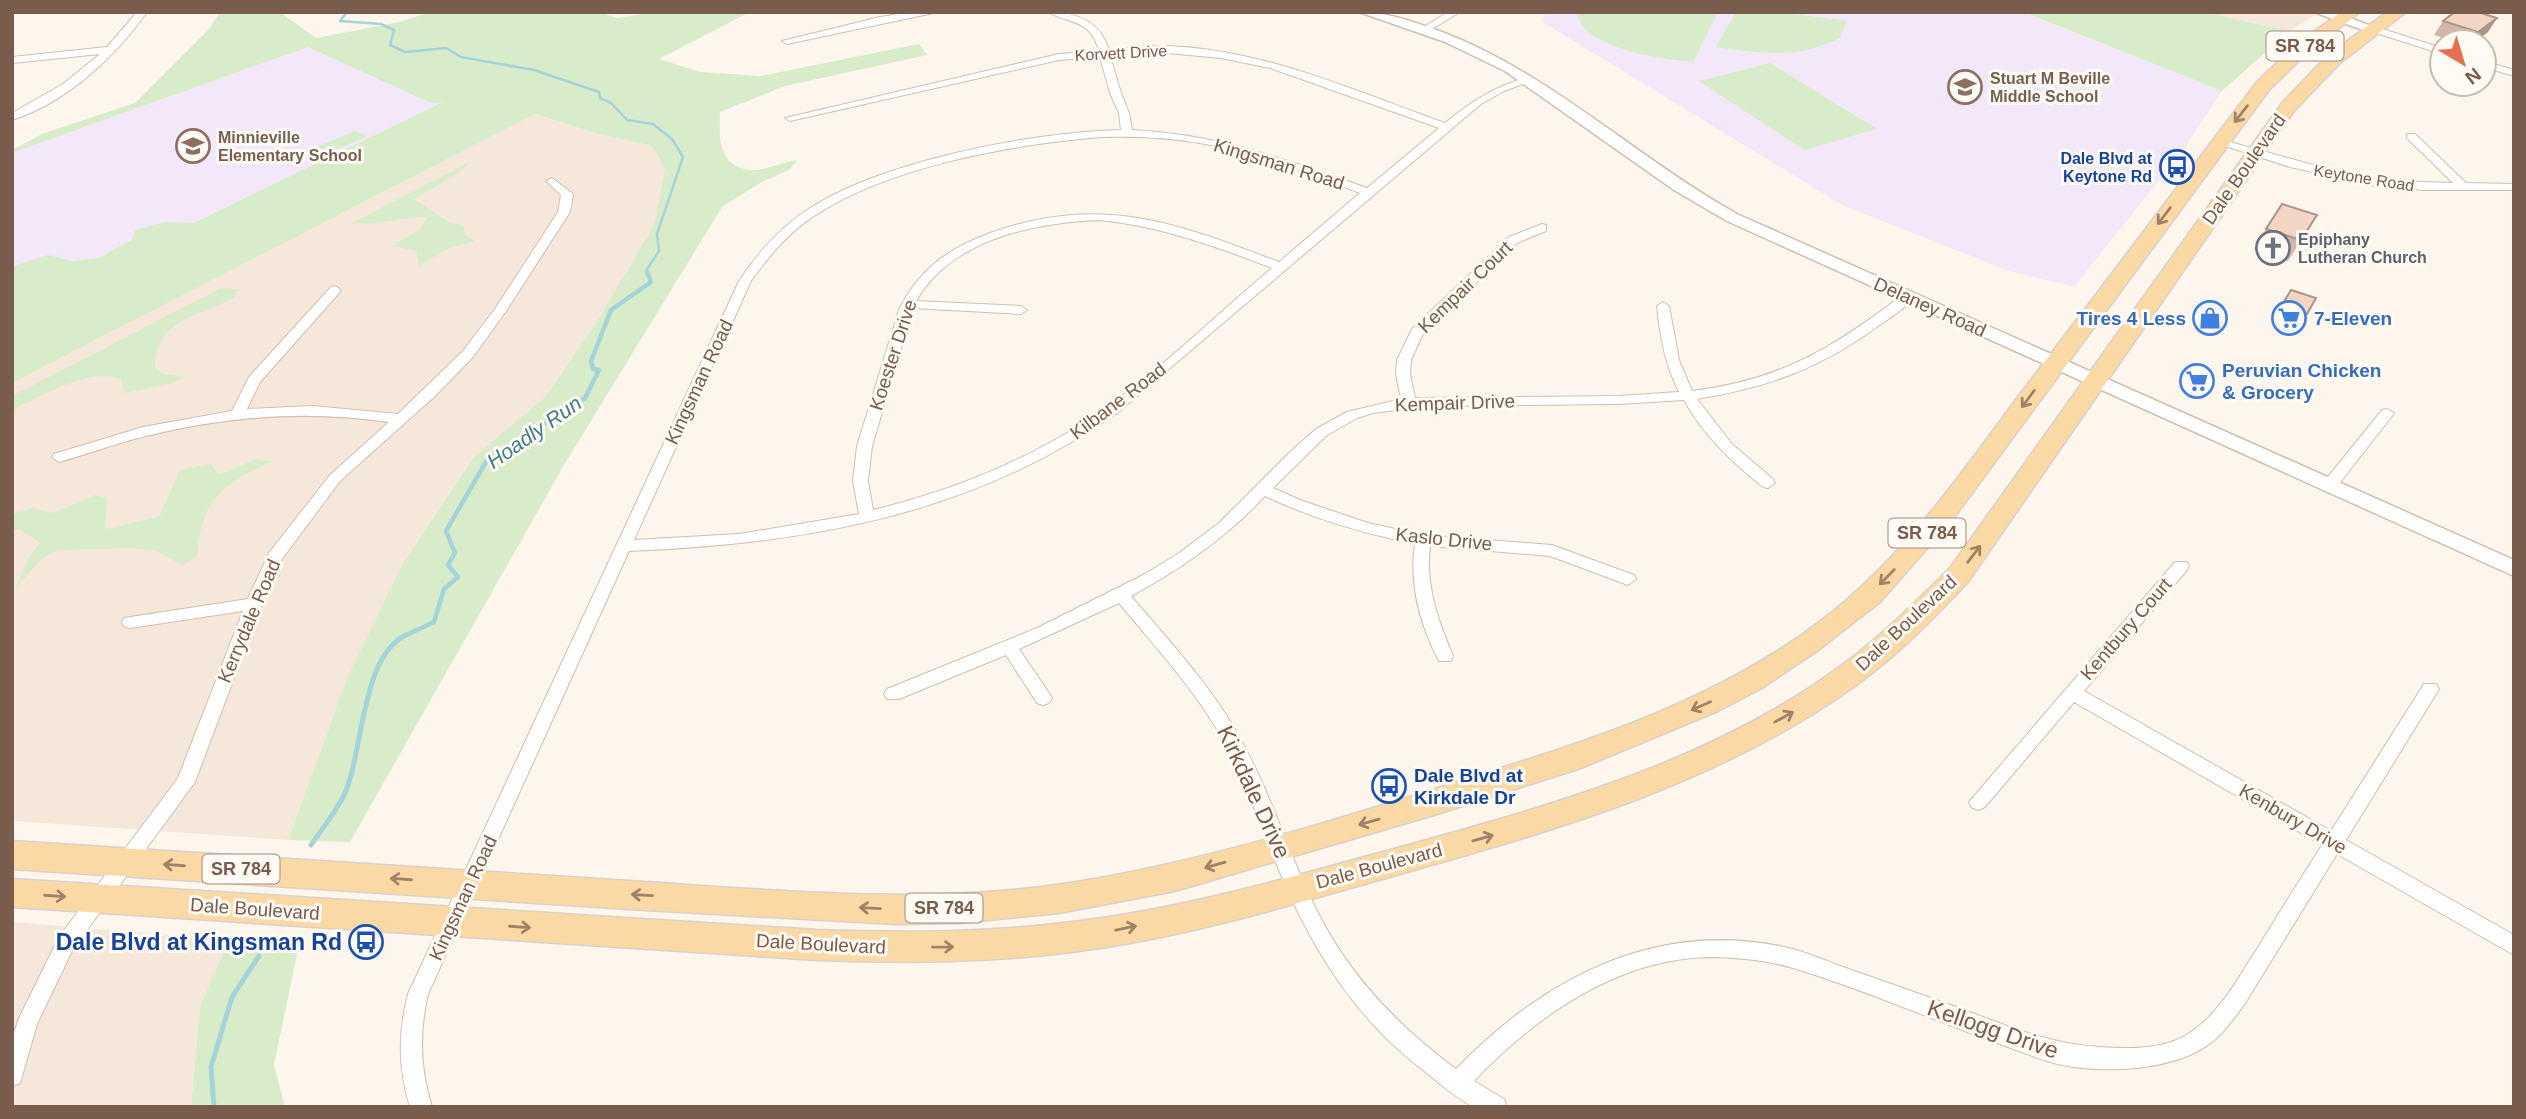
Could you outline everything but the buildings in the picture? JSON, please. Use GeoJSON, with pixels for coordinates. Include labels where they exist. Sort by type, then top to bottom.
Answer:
{"type":"FeatureCollection","features":[{"type":"Feature","properties":{"kind":"main road","name":"Dale Boulevard"},"geometry":{"type":"LineString","coordinates":[[12,893],[881,947],[950,947],[1030,942],[1108,932],[1299,888],[1489,837],[1637,788],[1745,739],[1800,709],[1878,654],[1960,573],[2256,153],[2309,83],[2333,59],[2398,12]]}},
{"type":"Feature","properties":{"kind":"main road","name":"Dale Boulevard"},"geometry":{"type":"LineString","coordinates":[[12,855],[895,909],[960,908],[1059,900],[1117,890],[1281,847],[1570,759],[1708,703],[1752,680],[1844,617],[1906,557],[1944,513],[2219,142],[2280,67],[2347,16]]}},
{"type":"Feature","properties":{"kind":"street"},"geometry":{"type":"LineString","coordinates":[[12,117],[72,81],[110,50],[142,12]]}},
{"type":"Feature","properties":{"kind":"street"},"geometry":{"type":"LineString","coordinates":[[787,41],[877,16],[933,12]]}},
{"type":"Feature","properties":{"kind":"street"},"geometry":{"type":"LineString","coordinates":[[1053,12],[1076,18],[1093,27],[1101,37],[1113,89],[1127,115],[1127,133]]}},
{"type":"Feature","properties":{"kind":"street","name":"Delaney Road"},"geometry":{"type":"LineString","coordinates":[[1366,12],[1424,30],[1484,55],[1529,80],[1657,174],[1707,204],[2514,569]]}},
{"type":"Feature","properties":{"kind":"street"},"geometry":{"type":"LineString","coordinates":[[1424,30],[1455,12]]}},
{"type":"Feature","properties":{"kind":"street"},"geometry":{"type":"LineString","coordinates":[[2320,12],[2347,16],[2373,29],[2428,47]]}},
{"type":"Feature","properties":{"kind":"street"},"geometry":{"type":"LineString","coordinates":[[12,60],[110,50]]}},
{"type":"Feature","properties":{"kind":"street","name":"Korvett Drive"},"geometry":{"type":"LineString","coordinates":[[790,118],[1030,62],[1105,51],[1176,50],[1248,60],[1318,80],[1381,106],[1446,127]]}},
{"type":"Feature","properties":{"kind":"street","name":"Kilbane Road"},"geometry":{"type":"LineString","coordinates":[[624,546],[741,541],[786,536],[868,519],[959,491],[1069,439],[1147,382],[1446,127],[1488,95],[1529,80]]}},
{"type":"Feature","properties":{"kind":"street","name":"Kingsman Road"},"geometry":{"type":"LineString","coordinates":[[421,1107],[413,1083],[408,1050],[410,1022],[418,994],[745,281],[769,247],[787,230],[824,204],[895,174],[1020,142],[1072,135],[1171,135],[1236,147],[1370,193]]}},
{"type":"Feature","properties":{"kind":"street"},"geometry":{"type":"LineString","coordinates":[[2411,136],[2463,187]]}},
{"type":"Feature","properties":{"kind":"street","name":"Keytone Road"},"geometry":{"type":"LineString","coordinates":[[2219,142],[2354,179],[2399,185],[2514,187]]}},
{"type":"Feature","properties":{"kind":"street","name":"Kerrydale Road"},"geometry":{"type":"LineString","coordinates":[[12,1076],[27,1023],[66,943],[186,782],[253,604],[275,557],[324,490],[443,380],[478,341],[553,230],[568,198],[563,188],[552,181]]}},
{"type":"Feature","properties":{"kind":"street","name":"Koester Drive"},"geometry":{"type":"LineString","coordinates":[[868,519],[862,500],[859,464],[908,304],[926,276],[953,254],[995,234],[1058,219],[1126,218],[1166,224],[1281,267]]}},
{"type":"Feature","properties":{"kind":"street","name":"Kempair Court"},"geometry":{"type":"LineString","coordinates":[[1409,402],[1403,374],[1404,360],[1417,332],[1513,240],[1542,228]]}},
{"type":"Feature","properties":{"kind":"street"},"geometry":{"type":"LineString","coordinates":[[238,413],[244,396],[261,370],[335,290]]}},
{"type":"Feature","properties":{"kind":"street","name":"Kempair Drive"},"geometry":{"type":"LineString","coordinates":[[893,694],[1121,595],[1188,555],[1218,532],[1307,444],[1330,426],[1367,410],[1409,402],[1632,399],[1685,395],[1749,385],[1803,367],[1844,344],[1909,297]]}},
{"type":"Feature","properties":{"kind":"street"},"geometry":{"type":"LineString","coordinates":[[908,304],[1021,310]]}},
{"type":"Feature","properties":{"kind":"street"},"geometry":{"type":"LineString","coordinates":[[1663,306],[1667,346],[1685,395],[1707,428],[1724,447],[1768,483]]}},
{"type":"Feature","properties":{"kind":"street"},"geometry":{"type":"LineString","coordinates":[[60,457],[147,429],[238,413],[314,409],[400,419]]}},
{"type":"Feature","properties":{"kind":"street"},"geometry":{"type":"LineString","coordinates":[[2329,486],[2387,413]]}},
{"type":"Feature","properties":{"kind":"street","name":"Kaslo Drive"},"geometry":{"type":"LineString","coordinates":[[1264,489],[1329,517],[1423,540],[1552,551],[1628,579]]}},
{"type":"Feature","properties":{"kind":"street"},"geometry":{"type":"LineString","coordinates":[[1423,540],[1419,581],[1427,614],[1445,656]]}},
{"type":"Feature","properties":{"kind":"street","name":"Kentbury Court"},"geometry":{"type":"LineString","coordinates":[[1978,802],[2181,566]]}},
{"type":"Feature","properties":{"kind":"street","name":"Kirkdale Drive"},"geometry":{"type":"LineString","coordinates":[[1121,595],[1194,683],[1219,718],[1240,756],[1321,938],[1361,997],[1392,1032],[1457,1084],[1496,1107]]}},
{"type":"Feature","properties":{"kind":"street"},"geometry":{"type":"LineString","coordinates":[[131,622],[253,604]]}},
{"type":"Feature","properties":{"kind":"street"},"geometry":{"type":"LineString","coordinates":[[1008,645],[1043,698]]}},
{"type":"Feature","properties":{"kind":"street","name":"Kellogg Drive"},"geometry":{"type":"LineString","coordinates":[[1457,1084],[1487,1051],[1547,1004],[1629,964],[1693,949],[1757,951],[1795,959],[2052,1052],[2087,1058],[2152,1055],[2186,1045],[2209,1031],[2237,998],[2430,689]]}},
{"type":"Feature","properties":{"kind":"street","name":"Kenbury Drive"},"geometry":{"type":"LineString","coordinates":[[2072,692],[2514,946]]}},
{"type":"Feature","properties":{"kind":"shaded area","name":"Minnieville Elementary School"},"geometry":{"type":"Polygon","coordinates":[[[432,12],[610,21],[62,288],[12,290],[12,153],[308,47],[432,12]]]}},
{"type":"Feature","properties":{"kind":"shaded area"},"geometry":{"type":"Polygon","coordinates":[[[1546,12],[2022,12],[2222,91],[2184,149],[2074,287],[2009,271],[1844,206],[1541,21],[1546,12]]]}},
{"type":"Feature","properties":{"kind":"shaded area"},"geometry":{"type":"Polygon","coordinates":[[[2204,12],[2320,12],[2289,31],[2204,12]]]}},
{"type":"Feature","properties":{"kind":"shaded area"},"geometry":{"type":"Polygon","coordinates":[[[535,114],[595,133],[652,146],[665,169],[654,225],[593,328],[545,397],[474,457],[348,676],[288,840],[12,821],[12,383],[535,114]]]}},
{"type":"Feature","properties":{"kind":"shaded area"},"geometry":{"type":"Polygon","coordinates":[[[12,922],[229,940],[200,1006],[191,1107],[12,1107],[12,922]]]}},
{"type":"Feature","properties":{"kind":"green space"},"geometry":{"type":"Polygon","coordinates":[[[220,12],[280,12],[316,38],[400,22],[431,12],[599,12],[617,18],[654,12],[750,12],[659,59],[700,72],[761,76],[919,44],[927,55],[785,86],[720,112],[723,150],[733,164],[753,170],[797,160],[789,170],[760,183],[722,207],[564,465],[350,842],[288,840],[348,676],[403,564],[474,457],[545,397],[593,328],[654,225],[665,169],[652,146],[595,133],[535,114],[12,383],[14,266],[48,255],[73,261],[99,258],[133,239],[135,230],[165,222],[194,223],[443,102],[431,103],[308,47],[12,153],[12,150],[42,134],[135,103],[209,29],[220,12]]]}},
{"type":"Feature","properties":{"kind":"green space"},"geometry":{"type":"Polygon","coordinates":[[[1577,12],[1718,12],[1693,62],[1644,55],[1608,43],[1582,25],[1577,12]]]}},
{"type":"Feature","properties":{"kind":"green space"},"geometry":{"type":"Polygon","coordinates":[[[1736,12],[1779,12],[1847,21],[1840,38],[1825,45],[1795,52],[1748,52],[1716,47],[1736,12]]]}},
{"type":"Feature","properties":{"kind":"green space"},"geometry":{"type":"Polygon","coordinates":[[[2023,12],[2204,12],[2289,31],[2222,91],[2023,12]]]}},
{"type":"Feature","properties":{"kind":"green space"},"geometry":{"type":"Polygon","coordinates":[[[1770,63],[1877,129],[1804,150],[1699,81],[1770,63]]]}},
{"type":"Feature","properties":{"kind":"green space"},"geometry":{"type":"Polygon","coordinates":[[[355,131],[368,136],[329,153],[317,147],[355,131]]]}},
{"type":"Feature","properties":{"kind":"green space"},"geometry":{"type":"Polygon","coordinates":[[[470,162],[458,173],[414,199],[447,221],[463,226],[466,236],[475,241],[450,248],[418,266],[417,251],[392,246],[421,228],[427,217],[352,223],[470,162]]]}},
{"type":"Feature","properties":{"kind":"green space"},"geometry":{"type":"Polygon","coordinates":[[[221,288],[237,289],[235,297],[183,321],[163,337],[155,366],[162,374],[186,377],[166,385],[124,393],[121,379],[96,377],[82,380],[18,407],[12,416],[12,396],[221,288]]]}},
{"type":"Feature","properties":{"kind":"green space"},"geometry":{"type":"Polygon","coordinates":[[[256,459],[271,461],[239,478],[217,496],[203,521],[197,557],[182,565],[156,551],[131,548],[57,550],[42,559],[16,587],[28,559],[40,543],[21,530],[12,530],[12,514],[34,508],[53,513],[95,495],[107,498],[105,529],[159,517],[180,470],[211,464],[219,475],[256,459]]]}},
{"type":"Feature","properties":{"kind":"green space"},"geometry":{"type":"Polygon","coordinates":[[[229,940],[298,949],[274,1065],[285,1107],[191,1107],[200,1006],[229,940]]]}},
{"type":"Feature","properties":{"kind":"waterway","name":"Hoadly Run"},"geometry":{"type":"LineString","coordinates":[[347,12],[340,21],[381,24],[394,30],[390,45],[405,52],[446,48],[461,57],[534,70],[599,92],[600,98],[611,103],[627,120],[653,124],[672,139],[683,157],[657,234],[659,251],[646,271],[647,274]]}},
{"type":"Feature","properties":{"kind":"waterway","name":"Hoadly Run"},"geometry":{"type":"LineString","coordinates":[[406,635],[434,622],[444,589],[458,577],[448,565],[455,553],[446,531],[487,460],[585,398],[599,370],[593,369],[591,361],[611,310],[651,282],[647,272]]}},
{"type":"Feature","properties":{"kind":"waterway","name":"Hoadly Run"},"geometry":{"type":"LineString","coordinates":[[311,845],[333,814],[351,777],[371,684],[380,663],[391,646],[406,635]]}},
{"type":"Feature","properties":{"kind":"waterway","name":"Hoadly Run"},"geometry":{"type":"LineString","coordinates":[[214,1107],[211,1067],[232,997],[259,956]]}},
{"type":"Feature","properties":{"kind":"place","name":"Stuart M Beville Middle School"},"geometry":{"type":"Point","coordinates":[1965,87]}},
{"type":"Feature","properties":{"kind":"place","name":"Minnieville Elementary School"},"geometry":{"type":"Point","coordinates":[193,146]}},
{"type":"Feature","properties":{"kind":"place","name":"Dale Blvd at Keytone Rd"},"geometry":{"type":"Point","coordinates":[2177,167]}},
{"type":"Feature","properties":{"kind":"place","name":"Epiphany Lutheran Church"},"geometry":{"type":"Point","coordinates":[2273,248]}},
{"type":"Feature","properties":{"kind":"place","name":"Tires 4 Less"},"geometry":{"type":"Point","coordinates":[2210,318]}},
{"type":"Feature","properties":{"kind":"place","name":"7-Eleven"},"geometry":{"type":"Point","coordinates":[2289,318]}},
{"type":"Feature","properties":{"kind":"place","name":"Peruvian Chicken & Grocery"},"geometry":{"type":"Point","coordinates":[2197,381]}},
{"type":"Feature","properties":{"kind":"place","name":"Dale Blvd at Kirkdale Dr"},"geometry":{"type":"Point","coordinates":[1389,786]}},
{"type":"Feature","properties":{"kind":"place","name":"Dale Blvd at Kingsman Rd"},"geometry":{"type":"Point","coordinates":[366,942]}}]}
